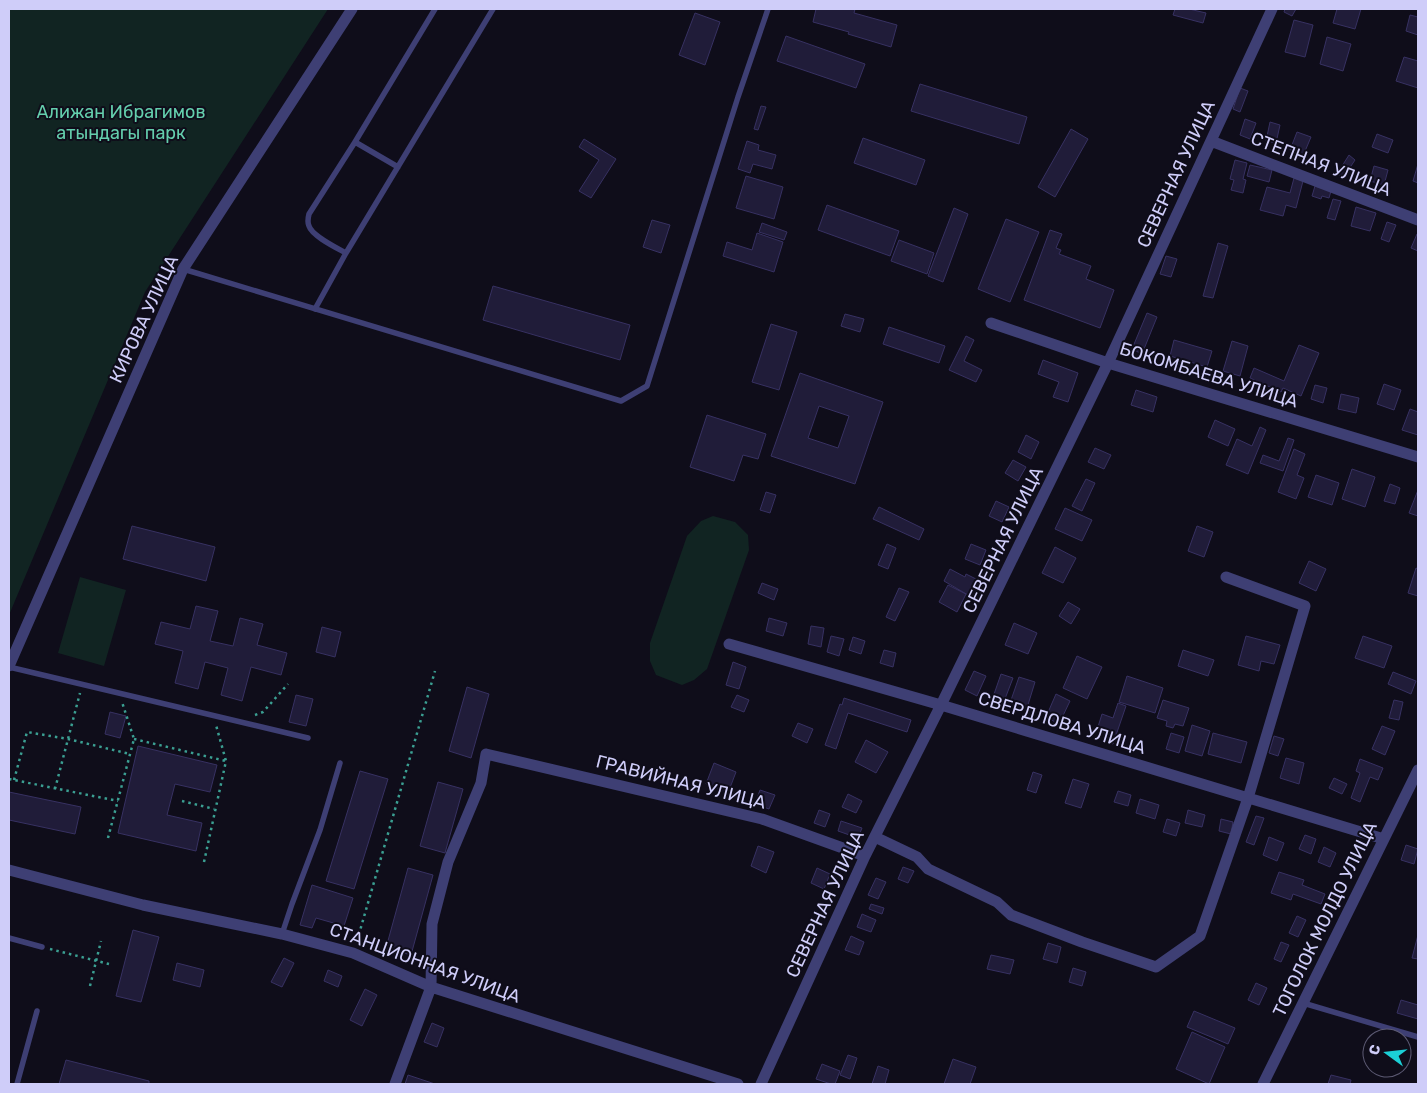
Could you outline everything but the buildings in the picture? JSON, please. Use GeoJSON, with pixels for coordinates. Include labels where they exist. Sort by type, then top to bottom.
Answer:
{"type":"FeatureCollection","features":[{"type":"Feature","properties":{"kind":"street","name":"КИРОВА УЛИЦА"},"geometry":{"type":"LineString","coordinates":[[9,667],[183,269],[352,9]]}},
{"type":"Feature","properties":{"kind":"street","name":"СЕВЕРНАЯ УЛИЦА"},"geometry":{"type":"LineString","coordinates":[[761,1084],[865,856],[942,705],[1108,364],[1272,9]]}},
{"type":"Feature","properties":{"kind":"street","name":"СТЕПНАЯ УЛИЦА"},"geometry":{"type":"LineString","coordinates":[[1211,141],[1418,220]]}},
{"type":"Feature","properties":{"kind":"street","name":"БОКОМБАЕВА УЛИЦА"},"geometry":{"type":"LineString","coordinates":[[991,323],[1108,364],[1418,457]]}},
{"type":"Feature","properties":{"kind":"street"},"geometry":{"type":"LineString","coordinates":[[875,836],[917,857],[928,870],[997,902],[1011,914],[1082,942],[1156,966],[1200,936],[1248,798],[1305,606],[1226,577]]}},
{"type":"Feature","properties":{"kind":"street","name":"СВЕРДЛОВА УЛИЦА"},"geometry":{"type":"LineString","coordinates":[[729,644],[942,705],[1384,839]]}},
{"type":"Feature","properties":{"kind":"street","name":"ГРАВИЙНАЯ УЛИЦА"},"geometry":{"type":"LineString","coordinates":[[431,987],[432,924],[448,862],[482,783],[486,754],[762,819],[865,856]]}},
{"type":"Feature","properties":{"kind":"street","name":"ТОГОЛОК МОЛДО УЛИЦА"},"geometry":{"type":"LineString","coordinates":[[1263,1084],[1418,770]]}},
{"type":"Feature","properties":{"kind":"street","name":"СТАНЦИОННАЯ УЛИЦА"},"geometry":{"type":"LineString","coordinates":[[9,870],[143,905],[282,934],[353,952],[431,987],[738,1084]]}},
{"type":"Feature","properties":{"kind":"street"},"geometry":{"type":"LineString","coordinates":[[395,1084],[431,987]]}},
{"type":"Feature","properties":{"kind":"lane"},"geometry":{"type":"LineString","coordinates":[[346,253],[310,229],[308,224],[309,214],[435,9]]}},
{"type":"Feature","properties":{"kind":"lane"},"geometry":{"type":"LineString","coordinates":[[315,309],[346,253],[493,9]]}},
{"type":"Feature","properties":{"kind":"lane"},"geometry":{"type":"LineString","coordinates":[[183,269],[622,401],[647,386],[768,9]]}},
{"type":"Feature","properties":{"kind":"lane"},"geometry":{"type":"LineString","coordinates":[[355,142],[398,167]]}},
{"type":"Feature","properties":{"kind":"lane"},"geometry":{"type":"LineString","coordinates":[[9,667],[308,738]]}},
{"type":"Feature","properties":{"kind":"lane"},"geometry":{"type":"LineString","coordinates":[[282,934],[320,830],[340,763]]}},
{"type":"Feature","properties":{"kind":"lane"},"geometry":{"type":"LineString","coordinates":[[9,938],[42,947]]}},
{"type":"Feature","properties":{"kind":"lane"},"geometry":{"type":"LineString","coordinates":[[1303,1003],[1418,1037]]}},
{"type":"Feature","properties":{"kind":"lane"},"geometry":{"type":"LineString","coordinates":[[17,1084],[37,1012]]}},
{"type":"Feature","properties":{"kind":"path"},"geometry":{"type":"LineString","coordinates":[[353,952],[435,671]]}},
{"type":"Feature","properties":{"kind":"path"},"geometry":{"type":"LineString","coordinates":[[241,722],[263,712],[288,684]]}},
{"type":"Feature","properties":{"kind":"path"},"geometry":{"type":"LineString","coordinates":[[55,788],[82,685]]}},
{"type":"Feature","properties":{"kind":"path"},"geometry":{"type":"LineString","coordinates":[[108,838],[134,740],[120,694]]}},
{"type":"Feature","properties":{"kind":"path"},"geometry":{"type":"LineString","coordinates":[[204,862],[226,760],[214,716]]}},
{"type":"Feature","properties":{"kind":"path"},"geometry":{"type":"LineString","coordinates":[[14,780],[27,732],[68,739],[130,754]]}},
{"type":"Feature","properties":{"kind":"path"},"geometry":{"type":"LineString","coordinates":[[134,740],[226,760]]}},
{"type":"Feature","properties":{"kind":"path"},"geometry":{"type":"LineString","coordinates":[[9,778],[118,802]]}},
{"type":"Feature","properties":{"kind":"path"},"geometry":{"type":"LineString","coordinates":[[182,801],[215,809]]}},
{"type":"Feature","properties":{"kind":"path"},"geometry":{"type":"LineString","coordinates":[[90,986],[101,941]]}},
{"type":"Feature","properties":{"kind":"path"},"geometry":{"type":"LineString","coordinates":[[42,947],[109,964]]}},
{"type":"Feature","properties":{"kind":"green space","name":"Алижан Ибрагимов атындагы парк"},"geometry":{"type":"Polygon","coordinates":[[[9,9],[328,9],[145,292],[9,615],[9,9]]]}},
{"type":"Feature","properties":{"kind":"green space"},"geometry":{"type":"Polygon","coordinates":[[[713,516],[735,522],[748,535],[749,550],[707,669],[694,680],[682,685],[656,675],[650,661],[650,643],[687,536],[701,521],[713,516]]]}},
{"type":"Feature","properties":{"kind":"green space"},"geometry":{"type":"Polygon","coordinates":[[[80,577],[126,590],[104,666],[58,653],[80,577]]]}}]}
